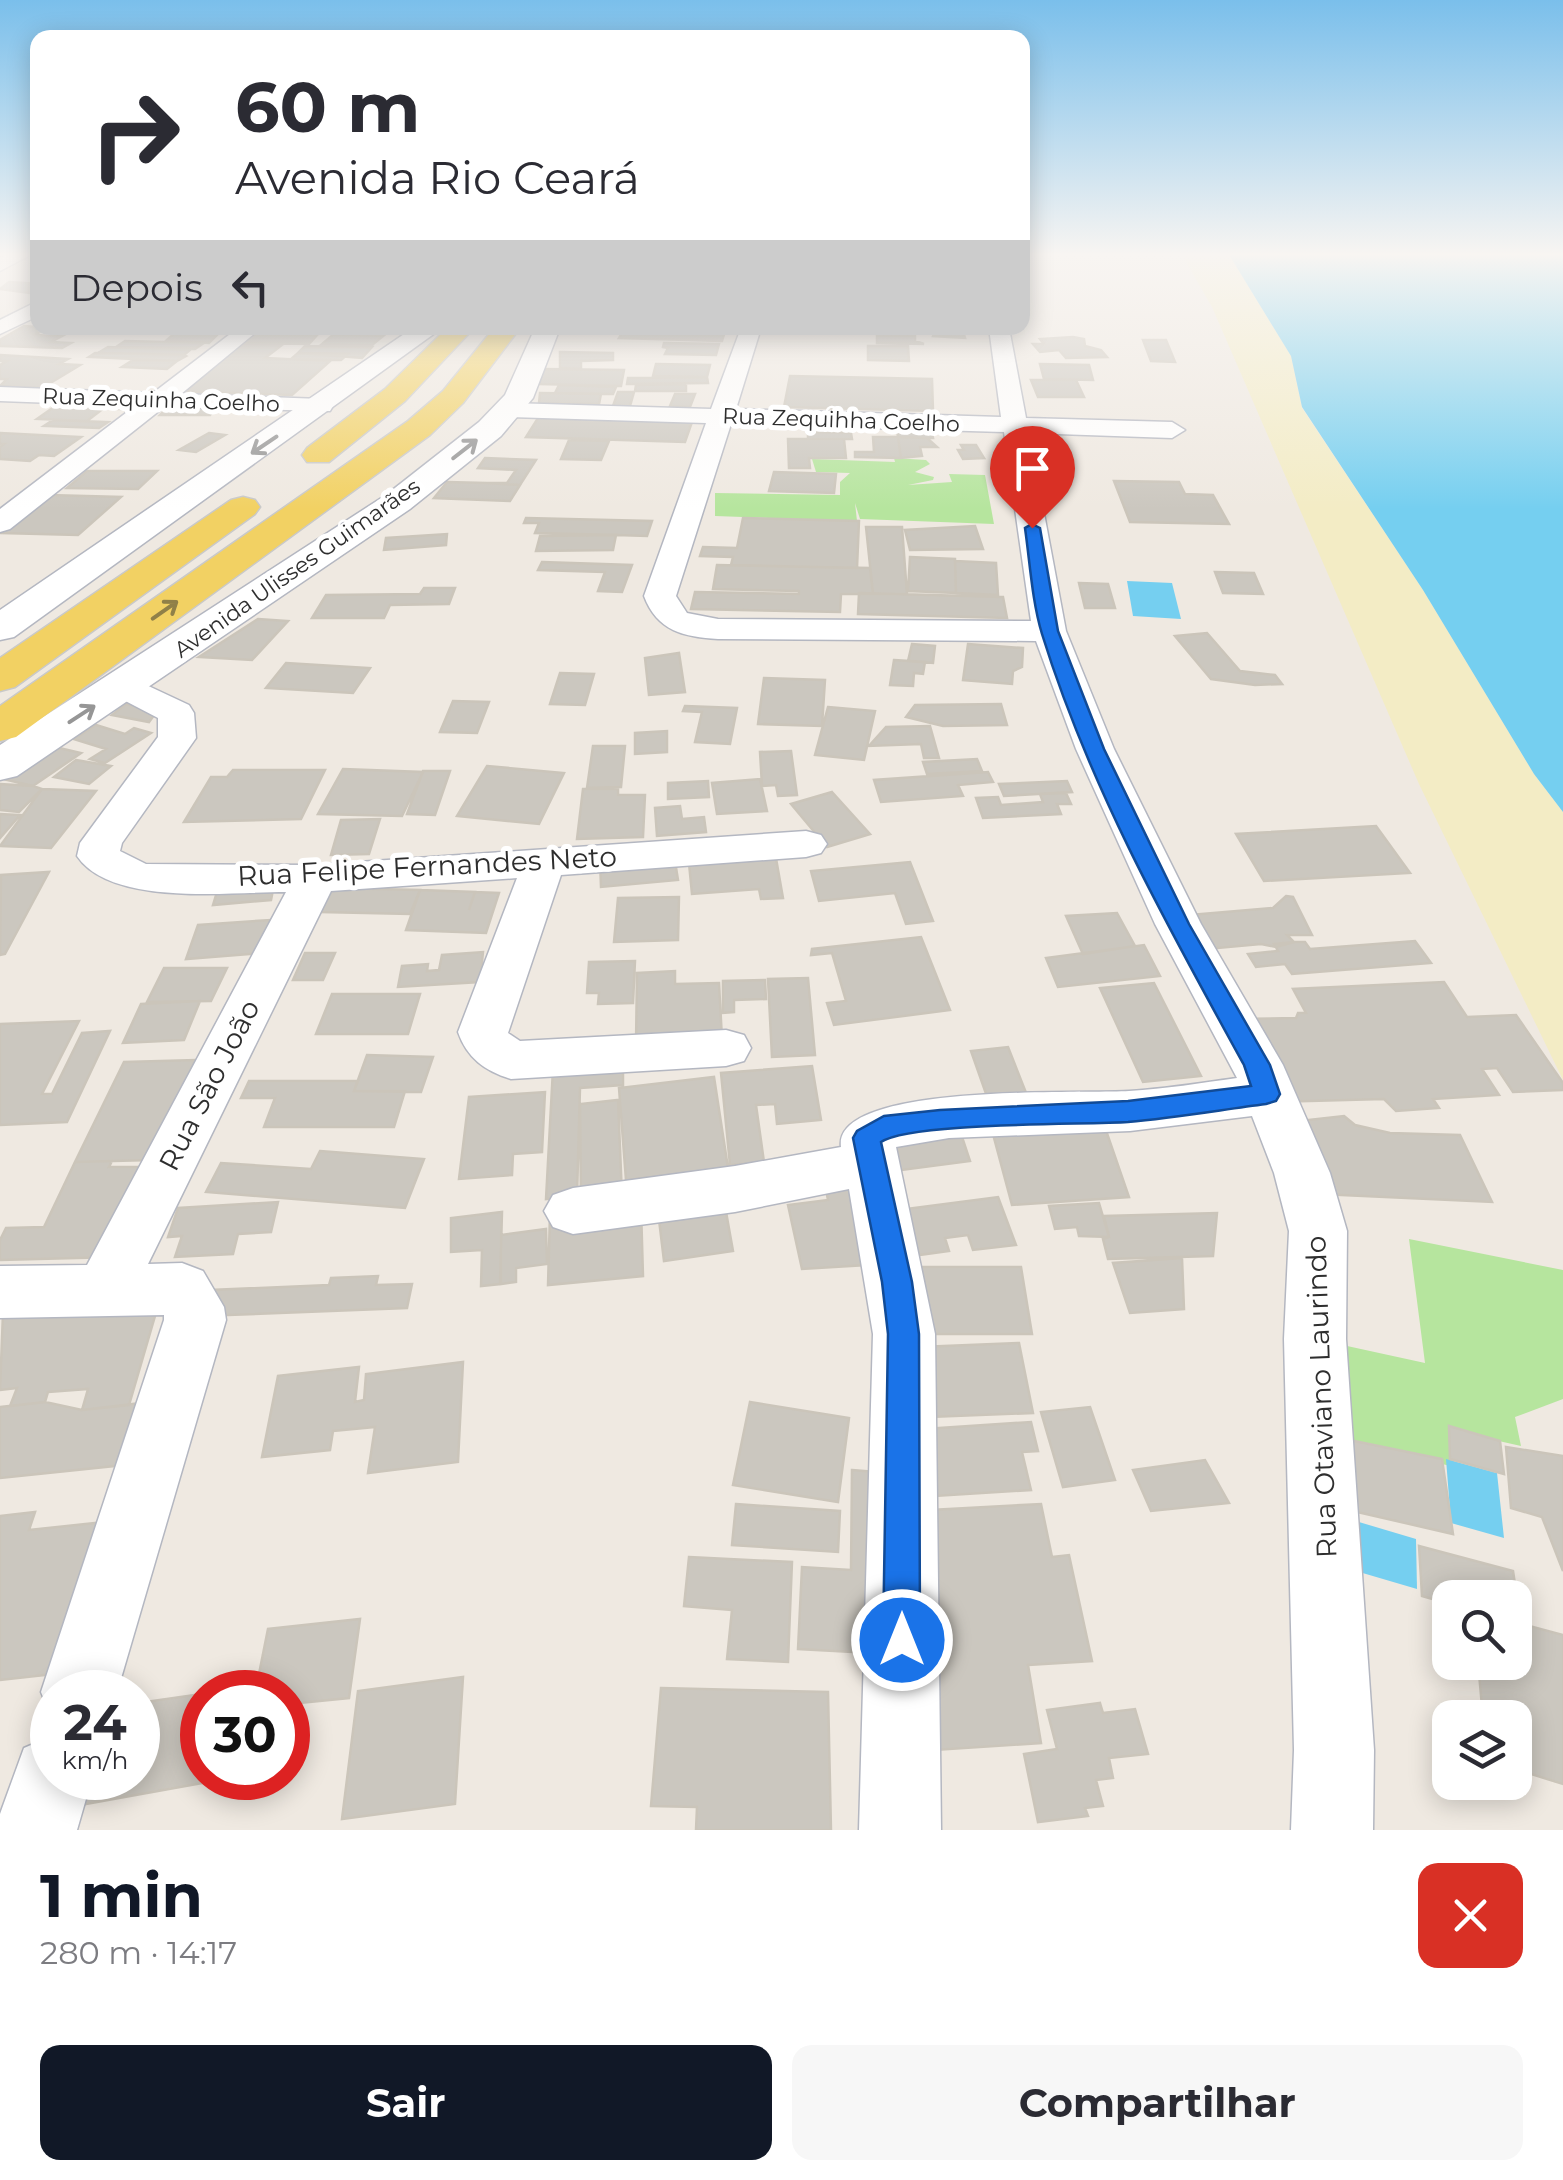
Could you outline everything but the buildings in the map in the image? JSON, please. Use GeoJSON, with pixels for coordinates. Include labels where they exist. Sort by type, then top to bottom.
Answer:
{"type":"FeatureCollection","features":[{"type":"Feature","properties":{"kind":"main road"},"geometry":{"type":"LineString","coordinates":[[0,678],[361,424],[450,338]]}},
{"type":"Feature","properties":{"kind":"main road","name":"Avenida Ulisses Guimarães"},"geometry":{"type":"LineString","coordinates":[[0,727],[419,428],[453,397],[499,338]]}},
{"type":"Feature","properties":{"kind":"main road"},"geometry":{"type":"LineString","coordinates":[[361,424],[419,428]]}},
{"type":"Feature","properties":{"kind":"street"},"geometry":{"type":"LineString","coordinates":[[0,523],[239,338]]}},
{"type":"Feature","properties":{"kind":"street"},"geometry":{"type":"LineString","coordinates":[[0,628],[415,338]]}},
{"type":"Feature","properties":{"kind":"street","name":"Avenida Ulisses Guimarães"},"geometry":{"type":"LineString","coordinates":[[0,766],[398,502],[510,410],[542,338]]}},
{"type":"Feature","properties":{"kind":"street"},"geometry":{"type":"LineString","coordinates":[[747,338],[660,596],[664,612],[690,628],[1050,631]]}},
{"type":"Feature","properties":{"kind":"street","name":"Rua Otaviano Laurindo"},"geometry":{"type":"LineString","coordinates":[[1001,338],[1050,631],[1094,749],[1178,924],[1257,1065],[1302,1173],[1318,1230],[1315,1340],[1334,1750],[1332,1830]]}},
{"type":"Feature","properties":{"kind":"street","name":"Rua Zequinha Coelho"},"geometry":{"type":"LineString","coordinates":[[7,399],[321,406]]}},
{"type":"Feature","properties":{"kind":"street","name":"Rua Zequihha Coelho"},"geometry":{"type":"LineString","coordinates":[[510,410],[1172,430]]}},
{"type":"Feature","properties":{"kind":"street","name":"Rua Felipe Fernandes Neto"},"geometry":{"type":"LineString","coordinates":[[125,686],[176,714],[177,738],[101,843],[98,856],[138,877],[314,879],[806,844]]}},
{"type":"Feature","properties":{"kind":"street"},"geometry":{"type":"LineString","coordinates":[[544,862],[484,1032],[486,1043],[511,1060],[726,1048]]}},
{"type":"Feature","properties":{"kind":"street","name":"Rua São João"},"geometry":{"type":"LineString","coordinates":[[104,1291],[314,879]]}},
{"type":"Feature","properties":{"kind":"street"},"geometry":{"type":"LineString","coordinates":[[900,1830],[904,1334],[867,1138],[884,1127],[983,1115],[1128,1112],[1266,1094]]}},
{"type":"Feature","properties":{"kind":"street"},"geometry":{"type":"LineString","coordinates":[[573,1210],[735,1189],[871,1163]]}},
{"type":"Feature","properties":{"kind":"street"},"geometry":{"type":"LineString","coordinates":[[0,1292],[182,1290],[195,1320],[86,1670]]}},
{"type":"Feature","properties":{"kind":"street"},"geometry":{"type":"LineString","coordinates":[[36,1830],[45,1800]]}},
{"type":"Feature","properties":{"kind":"green space"},"geometry":{"type":"Polygon","coordinates":[[[894,458],[926,460],[930,464],[915,472],[934,477],[933,480],[908,485],[952,482],[949,474],[985,475],[994,524],[860,519],[855,503],[857,521],[715,516],[715,493],[840,495],[840,482],[850,473],[816,472],[812,459],[895,462],[894,458]]]}},
{"type":"Feature","properties":{"kind":"green space"},"geometry":{"type":"Polygon","coordinates":[[[1409,1239],[1563,1270],[1563,1399],[1515,1417],[1521,1446],[1450,1430],[1455,1467],[1321,1436],[1315,1339],[1425,1363],[1409,1239]]]}},
{"type":"Feature","properties":{"kind":"sand"},"geometry":{"type":"Polygon","coordinates":[[[1226,338],[1280,338],[1291,356],[1302,408],[1423,590],[1534,774],[1563,812],[1563,1080],[1419,784],[1226,338]]]}},
{"type":"Feature","properties":{"kind":"water"},"geometry":{"type":"Polygon","coordinates":[[[1280,338],[1563,338],[1563,812],[1534,774],[1423,590],[1302,407],[1291,356],[1280,338]]]}},
{"type":"Feature","properties":{"kind":"water"},"geometry":{"type":"Polygon","coordinates":[[[1127,581],[1172,583],[1181,619],[1133,616],[1127,581]]]}},
{"type":"Feature","properties":{"kind":"water"},"geometry":{"type":"Polygon","coordinates":[[[1446,1459],[1497,1473],[1504,1538],[1451,1523],[1446,1459]]]}},
{"type":"Feature","properties":{"kind":"water"},"geometry":{"type":"Polygon","coordinates":[[[1332,1514],[1416,1539],[1417,1589],[1332,1564],[1332,1514]]]}},
{"type":"Feature","properties":{"kind":"route"},"geometry":{"type":"LineString","coordinates":[[902,1640],[904,1334],[867,1138],[884,1127],[983,1115],[1128,1112],[1266,1094],[1257,1065],[1178,924],[1094,749],[1050,631],[1032,528]]}}]}
